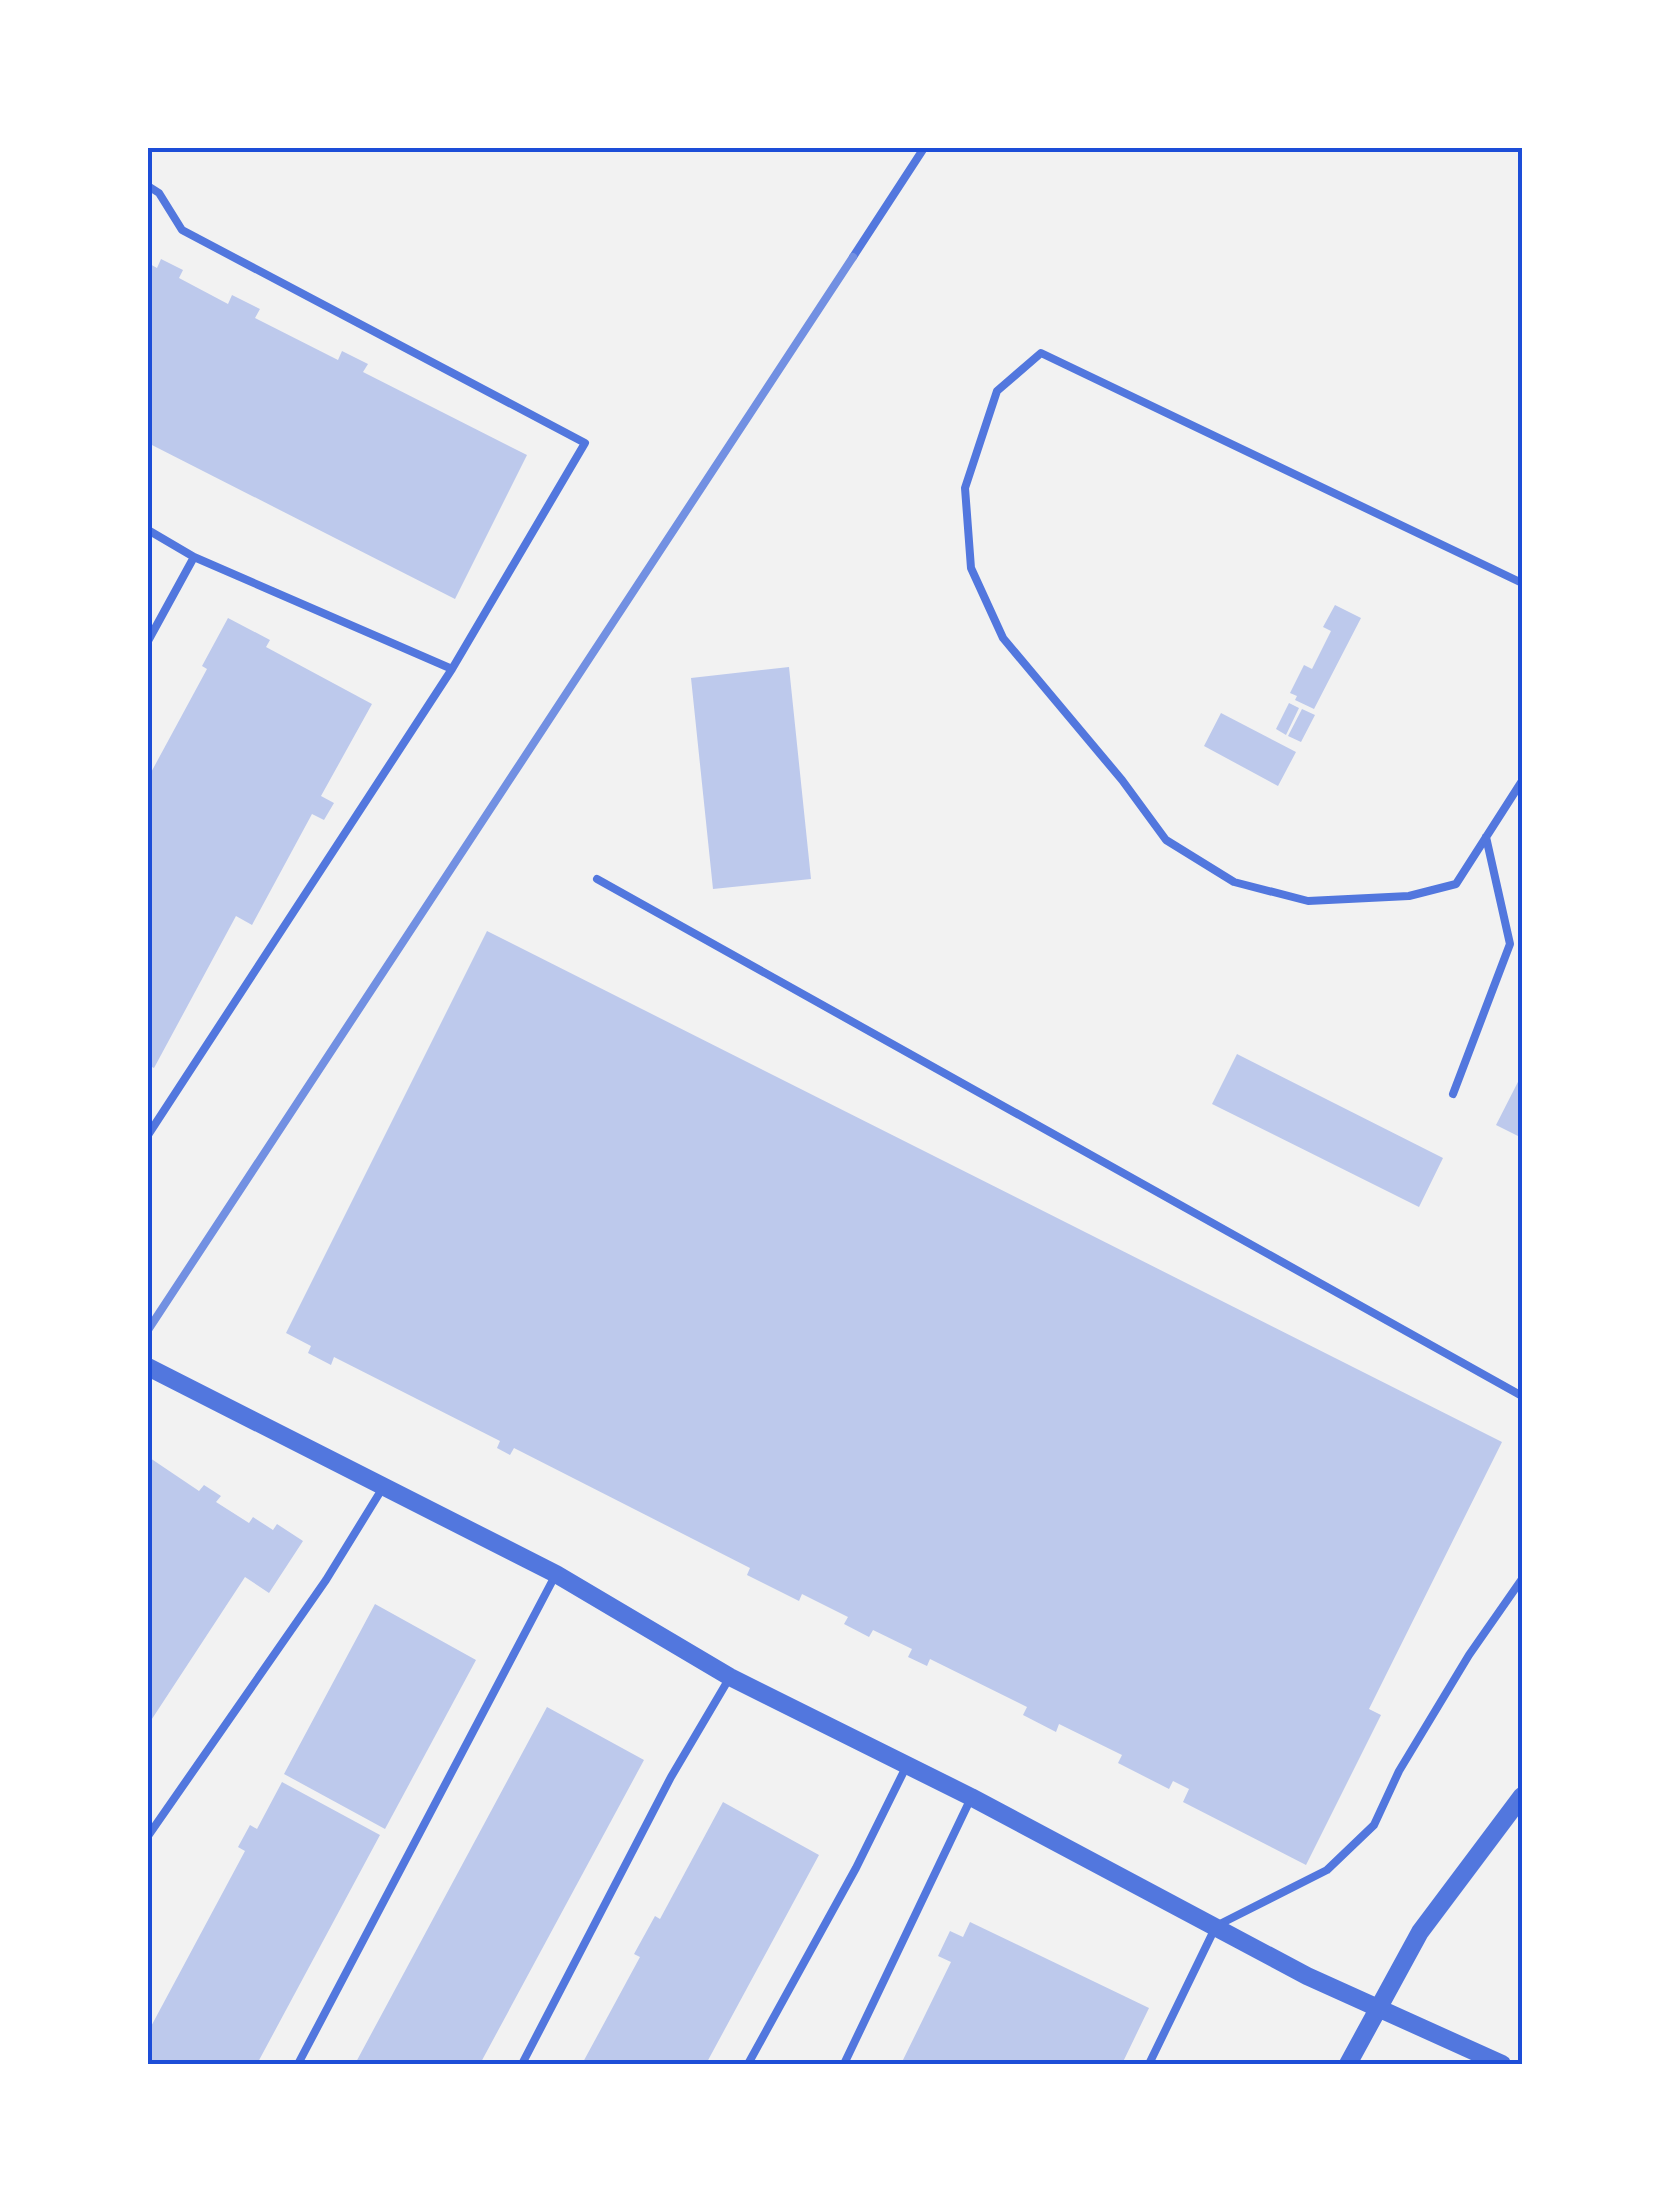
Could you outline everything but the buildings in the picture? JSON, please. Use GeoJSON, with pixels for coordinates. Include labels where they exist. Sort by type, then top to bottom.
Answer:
{"type":"FeatureCollection","features":[{"type":"Feature","properties":{"kind":"street"},"geometry":{"type":"LineString","coordinates":[[148,1367],[556,1574],[730,1677],[971,1797],[1377,2009],[1502,2064]]}},
{"type":"Feature","properties":{"kind":"street"},"geometry":{"type":"LineString","coordinates":[[1348,2064],[1420,1932],[1522,1796]]}},
{"type":"Feature","properties":{"kind":"lane"},"geometry":{"type":"LineString","coordinates":[[853,257],[924,148]]}},
{"type":"Feature","properties":{"kind":"lane"},"geometry":{"type":"LineString","coordinates":[[148,186],[160,192],[182,230],[585,443],[452,669],[148,1135]]}},
{"type":"Feature","properties":{"kind":"lane"},"geometry":{"type":"LineString","coordinates":[[1522,583],[1042,352],[997,391],[965,488],[972,568],[1003,638],[1122,780],[1166,840],[1234,882],[1308,901],[1409,896],[1456,884],[1522,781]]}},
{"type":"Feature","properties":{"kind":"lane"},"geometry":{"type":"LineString","coordinates":[[148,530],[194,557],[452,669]]}},
{"type":"Feature","properties":{"kind":"lane"},"geometry":{"type":"LineString","coordinates":[[148,641],[194,557]]}},
{"type":"Feature","properties":{"kind":"lane"},"geometry":{"type":"LineString","coordinates":[[1454,1094],[1510,944],[1486,837]]}},
{"type":"Feature","properties":{"kind":"lane"},"geometry":{"type":"LineString","coordinates":[[596,879],[1522,1396]]}},
{"type":"Feature","properties":{"kind":"lane"},"geometry":{"type":"LineString","coordinates":[[148,1836],[326,1580],[385,1485]]}},
{"type":"Feature","properties":{"kind":"lane"},"geometry":{"type":"LineString","coordinates":[[298,2064],[556,1574]]}},
{"type":"Feature","properties":{"kind":"lane"},"geometry":{"type":"LineString","coordinates":[[1149,2064],[1216,1926],[1326,1870],[1374,1825],[1399,1771],[1469,1655],[1522,1579]]}},
{"type":"Feature","properties":{"kind":"lane"},"geometry":{"type":"LineString","coordinates":[[522,2064],[671,1777],[730,1677]]}},
{"type":"Feature","properties":{"kind":"lane"},"geometry":{"type":"LineString","coordinates":[[748,2064],[908,1765]]}},
{"type":"Feature","properties":{"kind":"lane"},"geometry":{"type":"LineString","coordinates":[[844,2064],[971,1797]]}},
{"type":"Feature","properties":{"kind":"railway"},"geometry":{"type":"LineString","coordinates":[[148,1330],[853,257]]}}]}
